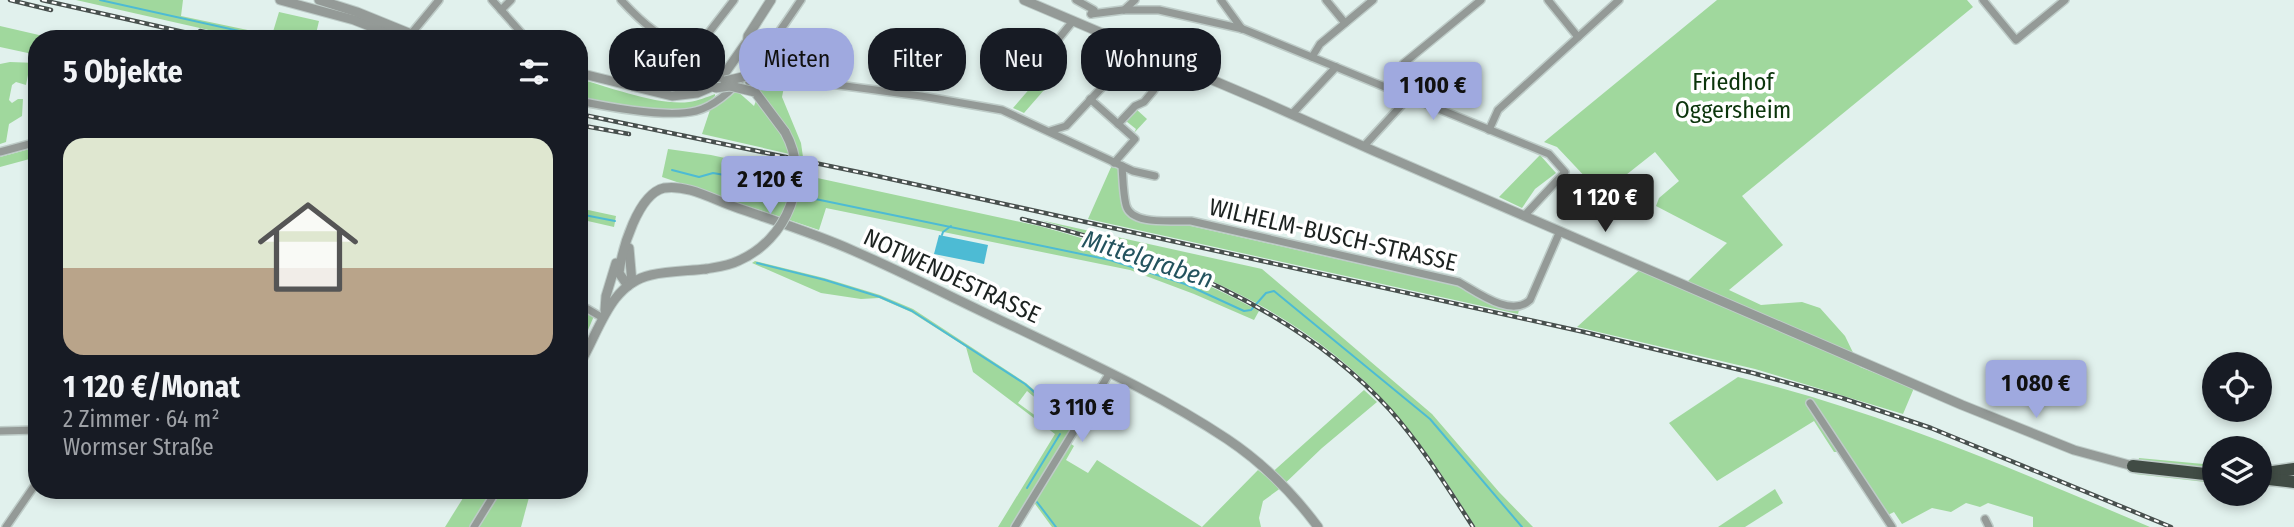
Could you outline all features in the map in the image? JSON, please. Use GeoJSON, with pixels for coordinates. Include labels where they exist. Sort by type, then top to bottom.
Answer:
{"type":"FeatureCollection","features":[{"type":"Feature","properties":{"kind":"highway"},"geometry":{"type":"LineString","coordinates":[[2133,466],[2202,474]]}},
{"type":"Feature","properties":{"kind":"highway"},"geometry":{"type":"LineString","coordinates":[[2272,473],[2294,469]]}},
{"type":"Feature","properties":{"kind":"highway"},"geometry":{"type":"LineString","coordinates":[[2272,478],[2294,482]]}},
{"type":"Feature","properties":{"kind":"street"},"geometry":{"type":"LineString","coordinates":[[286,0],[380,30]]}},
{"type":"Feature","properties":{"kind":"street"},"geometry":{"type":"LineString","coordinates":[[319,0],[357,12],[397,30]]}},
{"type":"Feature","properties":{"kind":"street"},"geometry":{"type":"LineString","coordinates":[[415,30],[439,0]]}},
{"type":"Feature","properties":{"kind":"street"},"geometry":{"type":"LineString","coordinates":[[492,0],[519,30]]}},
{"type":"Feature","properties":{"kind":"street"},"geometry":{"type":"LineString","coordinates":[[501,9],[511,0]]}},
{"type":"Feature","properties":{"kind":"street"},"geometry":{"type":"LineString","coordinates":[[621,0],[666,41],[693,53],[734,0]]}},
{"type":"Feature","properties":{"kind":"street"},"geometry":{"type":"LineString","coordinates":[[753,28],[771,0]]}},
{"type":"Feature","properties":{"kind":"street"},"geometry":{"type":"LineString","coordinates":[[782,28],[801,0]]}},
{"type":"Feature","properties":{"kind":"street"},"geometry":{"type":"LineString","coordinates":[[1024,0],[1039,3],[1090,28]]}},
{"type":"Feature","properties":{"kind":"street"},"geometry":{"type":"LineString","coordinates":[[1076,0],[1088,3],[1094,10],[1085,26]]}},
{"type":"Feature","properties":{"kind":"street"},"geometry":{"type":"LineString","coordinates":[[1124,10],[1135,0]]}},
{"type":"Feature","properties":{"kind":"street"},"geometry":{"type":"LineString","coordinates":[[1221,0],[1243,29]]}},
{"type":"Feature","properties":{"kind":"street"},"geometry":{"type":"LineString","coordinates":[[1326,0],[1345,23]]}},
{"type":"Feature","properties":{"kind":"street"},"geometry":{"type":"LineString","coordinates":[[1312,58],[1320,44],[1373,0]]}},
{"type":"Feature","properties":{"kind":"street"},"geometry":{"type":"LineString","coordinates":[[1387,88],[1404,63],[1481,0]]}},
{"type":"Feature","properties":{"kind":"street"},"geometry":{"type":"LineString","coordinates":[[1548,0],[1578,37]]}},
{"type":"Feature","properties":{"kind":"street"},"geometry":{"type":"LineString","coordinates":[[1489,130],[1498,110],[1619,0]]}},
{"type":"Feature","properties":{"kind":"street"},"geometry":{"type":"LineString","coordinates":[[1983,0],[2017,40],[2065,0]]}},
{"type":"Feature","properties":{"kind":"street"},"geometry":{"type":"LineString","coordinates":[[1091,14],[1159,10],[1243,29],[1549,154],[1565,172],[1524,216]]}},
{"type":"Feature","properties":{"kind":"street"},"geometry":{"type":"LineString","coordinates":[[1067,28],[1073,21]]}},
{"type":"Feature","properties":{"kind":"street"},"geometry":{"type":"LineString","coordinates":[[725,72],[739,52]]}},
{"type":"Feature","properties":{"kind":"street"},"geometry":{"type":"LineString","coordinates":[[1292,114],[1336,67]]}},
{"type":"Feature","properties":{"kind":"street"},"geometry":{"type":"LineString","coordinates":[[588,75],[609,80]]}},
{"type":"Feature","properties":{"kind":"street"},"geometry":{"type":"LineString","coordinates":[[588,103],[615,108],[694,112],[715,103],[739,77]]}},
{"type":"Feature","properties":{"kind":"street"},"geometry":{"type":"LineString","coordinates":[[1221,83],[2048,441],[2101,459],[2133,466]]}},
{"type":"Feature","properties":{"kind":"street"},"geometry":{"type":"LineString","coordinates":[[854,86],[1002,110],[1118,164],[1155,176]]}},
{"type":"Feature","properties":{"kind":"street"},"geometry":{"type":"LineString","coordinates":[[588,347],[612,302],[630,284],[649,275],[706,269],[736,262],[766,243],[784,221],[795,191],[795,157],[789,139],[755,92],[725,87]]}},
{"type":"Feature","properties":{"kind":"street"},"geometry":{"type":"LineString","coordinates":[[652,91],[672,96],[703,91]]}},
{"type":"Feature","properties":{"kind":"street"},"geometry":{"type":"LineString","coordinates":[[1049,131],[1066,126],[1098,91]]}},
{"type":"Feature","properties":{"kind":"street"},"geometry":{"type":"LineString","coordinates":[[1118,124],[1153,91]]}},
{"type":"Feature","properties":{"kind":"street"},"geometry":{"type":"LineString","coordinates":[[1364,146],[1409,97]]}},
{"type":"Feature","properties":{"kind":"street"},"geometry":{"type":"LineString","coordinates":[[1090,99],[1135,139],[1118,164]]}},
{"type":"Feature","properties":{"kind":"street"},"geometry":{"type":"LineString","coordinates":[[0,152],[28,144]]}},
{"type":"Feature","properties":{"kind":"street","name":"WILHELM-BUSCH-STRASSE"},"geometry":{"type":"LineString","coordinates":[[1118,164],[1126,208],[1135,217],[1191,221],[1447,279],[1512,307],[1525,305],[1530,300],[1560,231]]}},
{"type":"Feature","properties":{"kind":"street","name":"NOTWENDESTRASSE"},"geometry":{"type":"LineString","coordinates":[[627,243],[645,200],[655,192],[668,188],[684,189],[853,250],[1109,374],[1201,422],[1249,454],[1285,487],[1318,527]]}},
{"type":"Feature","properties":{"kind":"street"},"geometry":{"type":"LineString","coordinates":[[627,243],[630,284]]}},
{"type":"Feature","properties":{"kind":"street"},"geometry":{"type":"LineString","coordinates":[[627,243],[619,273],[630,284]]}},
{"type":"Feature","properties":{"kind":"street"},"geometry":{"type":"LineString","coordinates":[[604,316],[606,296],[621,247],[627,243]]}},
{"type":"Feature","properties":{"kind":"street"},"geometry":{"type":"LineString","coordinates":[[629,259],[636,268],[649,275]]}},
{"type":"Feature","properties":{"kind":"street"},"geometry":{"type":"LineString","coordinates":[[588,308],[604,316]]}},
{"type":"Feature","properties":{"kind":"street"},"geometry":{"type":"LineString","coordinates":[[1015,527],[1109,374]]}},
{"type":"Feature","properties":{"kind":"street"},"geometry":{"type":"LineString","coordinates":[[1810,403],[1892,527]]}},
{"type":"Feature","properties":{"kind":"street"},"geometry":{"type":"LineString","coordinates":[[0,431],[28,430]]}},
{"type":"Feature","properties":{"kind":"street"},"geometry":{"type":"LineString","coordinates":[[6,527],[28,495]]}},
{"type":"Feature","properties":{"kind":"street"},"geometry":{"type":"LineString","coordinates":[[474,527],[492,499]]}},
{"type":"Feature","properties":{"kind":"green space"},"geometry":{"type":"Polygon","coordinates":[[[76,0],[183,0],[181,16],[248,30],[209,30],[76,0]]]}},
{"type":"Feature","properties":{"kind":"green space","name":"Friedhof Oggersheim"},"geometry":{"type":"Polygon","coordinates":[[[1717,0],[1967,0],[1973,7],[1742,196],[1783,245],[1729,290],[1761,305],[1802,302],[1820,308],[1845,336],[1860,367],[1914,388],[1903,414],[1755,369],[1577,327],[1646,264],[1687,282],[1727,243],[1656,206],[1659,198],[1679,181],[1655,152],[1607,190],[1590,182],[1557,147],[1544,142],[1717,0]]]}},
{"type":"Feature","properties":{"kind":"green space"},"geometry":{"type":"Polygon","coordinates":[[[279,12],[319,21],[317,30],[274,30],[279,12]]]}},
{"type":"Feature","properties":{"kind":"green space"},"geometry":{"type":"Polygon","coordinates":[[[0,26],[28,32],[28,53],[0,47],[0,26]]]}},
{"type":"Feature","properties":{"kind":"green space"},"geometry":{"type":"Polygon","coordinates":[[[28,63],[26,85],[16,82],[12,85],[9,100],[12,103],[23,99],[22,116],[9,124],[6,142],[0,144],[0,64],[28,63]]]}},
{"type":"Feature","properties":{"kind":"green space"},"geometry":{"type":"Polygon","coordinates":[[[588,82],[609,88],[609,91],[663,101],[689,102],[715,94],[701,105],[685,109],[638,107],[588,98],[588,82]]]}},
{"type":"Feature","properties":{"kind":"green space"},"geometry":{"type":"Polygon","coordinates":[[[736,90],[754,106],[760,91],[783,91],[782,97],[801,143],[803,157],[702,134],[710,110],[736,90]]]}},
{"type":"Feature","properties":{"kind":"green space"},"geometry":{"type":"Polygon","coordinates":[[[1028,91],[1043,91],[1024,113],[1013,108],[1028,91]]]}},
{"type":"Feature","properties":{"kind":"green space"},"geometry":{"type":"Polygon","coordinates":[[[1136,109],[1147,119],[1134,133],[1136,129],[1126,121],[1123,123],[1136,109]]]}},
{"type":"Feature","properties":{"kind":"green space"},"geometry":{"type":"Polygon","coordinates":[[[28,149],[28,159],[0,167],[0,157],[28,149]]]}},
{"type":"Feature","properties":{"kind":"green space"},"geometry":{"type":"Polygon","coordinates":[[[668,149],[711,155],[1039,226],[1152,262],[1206,284],[1259,311],[1254,320],[1130,270],[826,208],[819,230],[662,177],[668,149]]]}},
{"type":"Feature","properties":{"kind":"green space"},"geometry":{"type":"Polygon","coordinates":[[[1540,155],[1556,173],[1535,189],[1522,208],[1499,197],[1540,155]]]}},
{"type":"Feature","properties":{"kind":"green space"},"geometry":{"type":"Polygon","coordinates":[[[1112,165],[1119,168],[1123,208],[1128,215],[1143,222],[1191,226],[1457,286],[1495,305],[1519,310],[1518,314],[1088,219],[1112,165]]]}},
{"type":"Feature","properties":{"kind":"green space"},"geometry":{"type":"Polygon","coordinates":[[[588,210],[616,216],[614,227],[588,221],[588,210]]]}},
{"type":"Feature","properties":{"kind":"green space"},"geometry":{"type":"Polygon","coordinates":[[[1040,220],[1262,269],[1432,414],[1533,527],[1475,527],[1436,467],[1392,410],[1357,374],[1318,342],[1275,314],[1184,269],[1136,250],[1040,220]]]}},
{"type":"Feature","properties":{"kind":"green space"},"geometry":{"type":"Polygon","coordinates":[[[755,261],[824,278],[880,295],[913,309],[1026,383],[1073,424],[1064,439],[1074,446],[1066,460],[1088,473],[1097,460],[1202,527],[1052,527],[1030,497],[1013,527],[998,527],[1055,434],[973,372],[966,347],[911,312],[879,298],[861,299],[821,293],[752,263],[755,261]],[[1027,391],[1018,403],[1055,430],[1062,420],[1027,391]]]}},
{"type":"Feature","properties":{"kind":"green space"},"geometry":{"type":"Polygon","coordinates":[[[588,313],[594,316],[588,330],[588,313]]]}},
{"type":"Feature","properties":{"kind":"green space"},"geometry":{"type":"Polygon","coordinates":[[[1738,377],[1895,424],[1998,463],[2150,527],[2033,527],[2033,517],[1988,503],[1980,507],[1966,503],[1951,512],[1932,508],[1902,524],[1894,512],[1888,515],[1846,452],[1834,452],[1814,421],[1717,481],[1669,423],[1738,377]]]}},
{"type":"Feature","properties":{"kind":"green space"},"geometry":{"type":"Polygon","coordinates":[[[1364,390],[1377,402],[1263,501],[1259,518],[1261,527],[1202,527],[1258,470],[1267,477],[1364,390]]]}},
{"type":"Feature","properties":{"kind":"green space"},"geometry":{"type":"Polygon","coordinates":[[[2139,458],[2202,464],[2202,482],[2135,474],[2139,458]]]}},
{"type":"Feature","properties":{"kind":"green space"},"geometry":{"type":"Polygon","coordinates":[[[1775,489],[1783,503],[1745,527],[1718,527],[1775,489]]]}},
{"type":"Feature","properties":{"kind":"green space"},"geometry":{"type":"Polygon","coordinates":[[[462,499],[529,499],[521,527],[445,527],[462,499]]]}},
{"type":"Feature","properties":{"kind":"water"},"geometry":{"type":"Polygon","coordinates":[[[939,235],[988,245],[984,264],[934,254],[939,235]]]}},
{"type":"Feature","properties":{"kind":"waterway","name":"Mittelgraben"},"geometry":{"type":"LineString","coordinates":[[100,0],[235,30]]}},
{"type":"Feature","properties":{"kind":"waterway","name":"Mittelgraben"},"geometry":{"type":"LineString","coordinates":[[672,170],[699,177],[713,173],[736,177],[744,185],[790,194]]}},
{"type":"Feature","properties":{"kind":"waterway","name":"Mittelgraben"},"geometry":{"type":"LineString","coordinates":[[796,195],[1110,260],[1185,284],[1244,311],[1251,310],[1266,293],[1274,291],[1430,419],[1522,527]]}},
{"type":"Feature","properties":{"kind":"waterway","name":"Mittelgraben"},"geometry":{"type":"LineString","coordinates":[[588,216],[615,221]]}},
{"type":"Feature","properties":{"kind":"waterway","name":"Mittelgraben"},"geometry":{"type":"LineString","coordinates":[[942,235],[951,226]]}},
{"type":"Feature","properties":{"kind":"waterway"},"geometry":{"type":"LineString","coordinates":[[757,263],[880,297],[912,311],[1025,384],[1067,421],[1065,426]]}},
{"type":"Feature","properties":{"kind":"waterway"},"geometry":{"type":"LineString","coordinates":[[1027,488],[1060,434]]}},
{"type":"Feature","properties":{"kind":"waterway"},"geometry":{"type":"LineString","coordinates":[[1037,502],[1056,527]]}},
{"type":"Feature","properties":{"kind":"railway"},"geometry":{"type":"LineString","coordinates":[[10,0],[51,10]]}},
{"type":"Feature","properties":{"kind":"railway"},"geometry":{"type":"LineString","coordinates":[[42,0],[175,30]]}},
{"type":"Feature","properties":{"kind":"railway"},"geometry":{"type":"LineString","coordinates":[[588,116],[868,174],[1584,332],[1753,373],[1842,398],[1931,428],[2171,527]]}},
{"type":"Feature","properties":{"kind":"railway"},"geometry":{"type":"LineString","coordinates":[[588,127],[629,134]]}},
{"type":"Feature","properties":{"kind":"railway"},"geometry":{"type":"LineString","coordinates":[[1022,219],[1072,232],[1172,266],[1221,288],[1312,341],[1353,374],[1390,410],[1423,452],[1473,527]]}}]}
